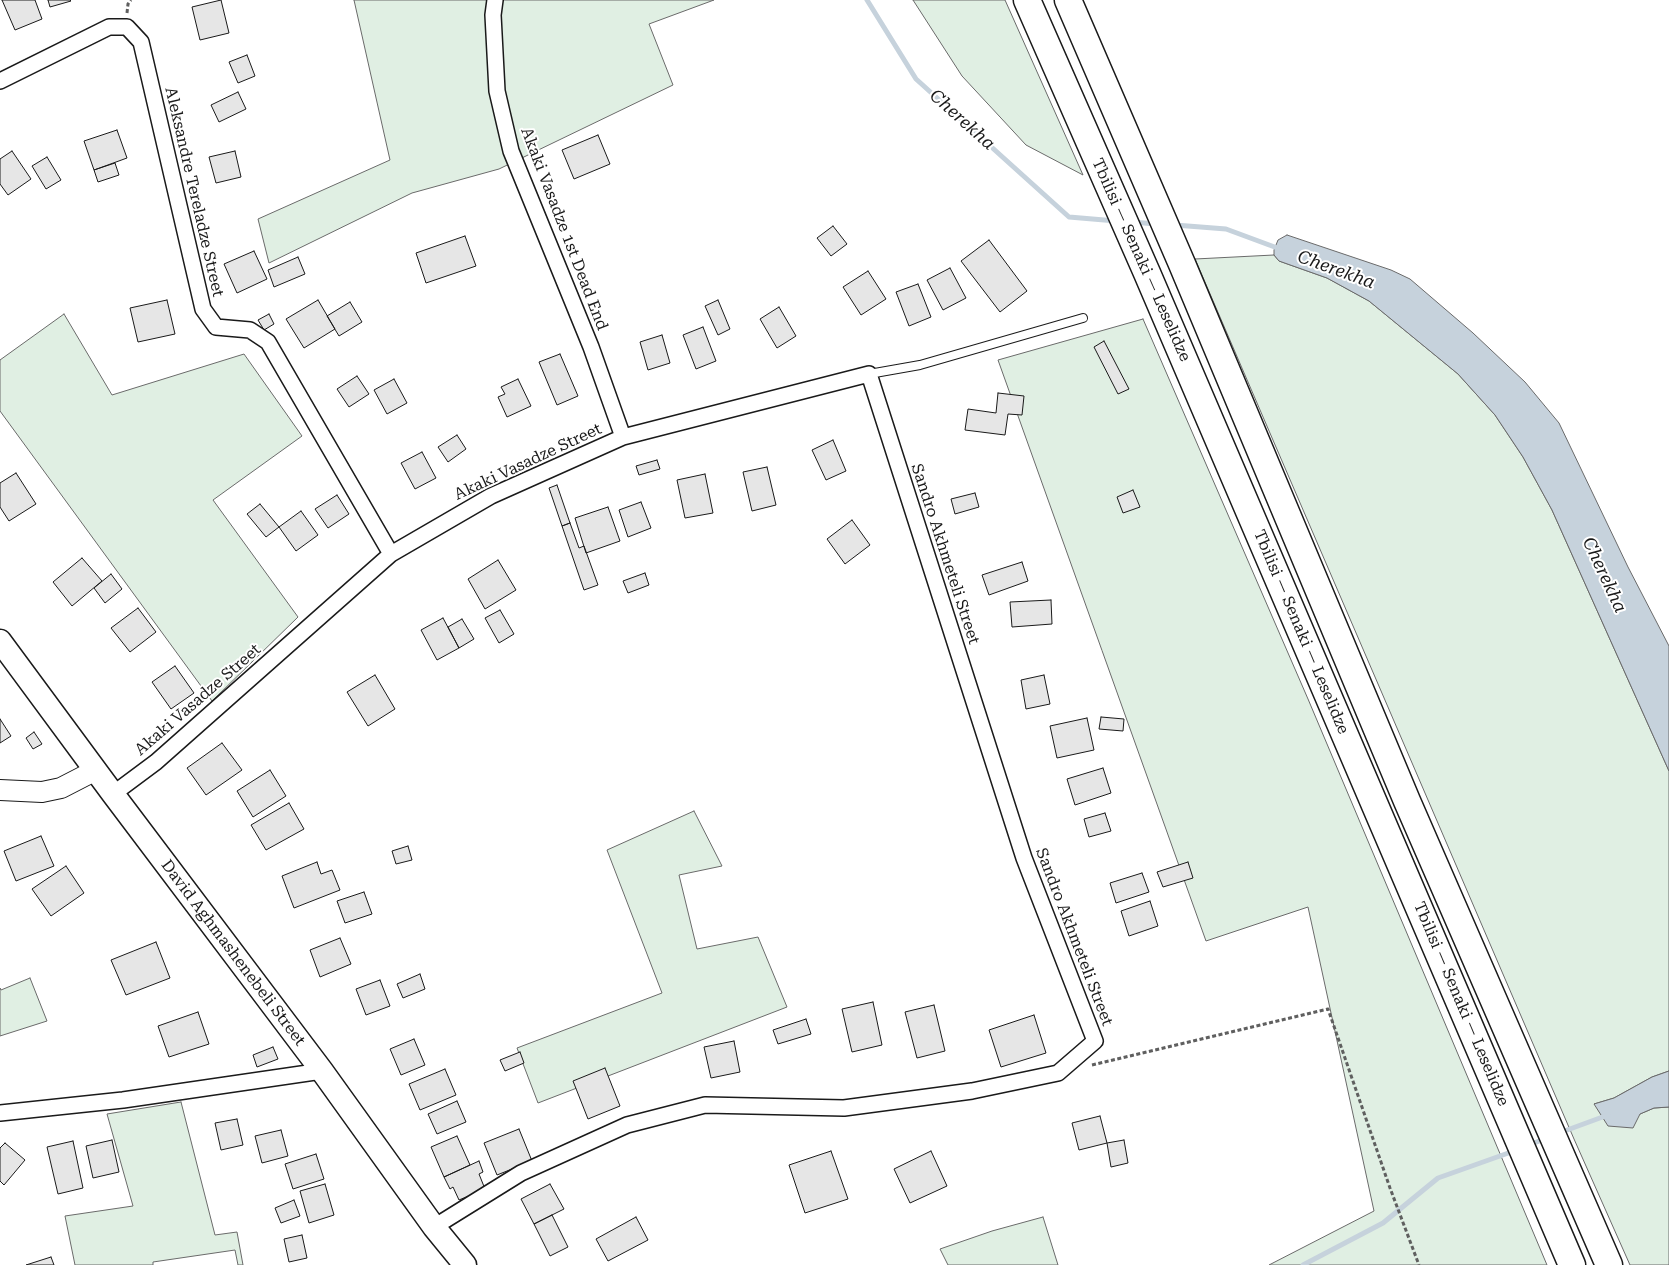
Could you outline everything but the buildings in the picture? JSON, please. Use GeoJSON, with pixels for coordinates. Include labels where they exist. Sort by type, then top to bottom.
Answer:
{"type":"FeatureCollection","features":[{"type":"Feature","properties":{"kind":"highway","name":"Tbilisi — Senaki — Leselidze"},"geometry":{"type":"LineString","coordinates":[[1027,0],[1147,273],[1572,1265]]}},
{"type":"Feature","properties":{"kind":"highway","name":"Tbilisi — Senaki — Leselidze"},"geometry":{"type":"LineString","coordinates":[[1068,0],[1182,264],[1411,810],[1609,1265]]}},
{"type":"Feature","properties":{"kind":"main road","name":"David Aghmashenebeli Street"},"geometry":{"type":"LineString","coordinates":[[0,640],[113,794],[322,1071],[434,1226],[465,1265]]}},
{"type":"Feature","properties":{"kind":"street","name":"Akaki Vasadze 1st Dead End"},"geometry":{"type":"LineString","coordinates":[[495,0],[493,15],[497,91],[511,152],[591,347],[623,437]]}},
{"type":"Feature","properties":{"kind":"street","name":"Aleksandre Tereladze Street"},"geometry":{"type":"LineString","coordinates":[[0,81],[109,27],[127,27],[141,42],[203,309],[216,327],[250,330],[268,342],[391,554]]}},
{"type":"Feature","properties":{"kind":"street","name":"Akaki Vasadze Street"},"geometry":{"type":"LineString","coordinates":[[113,794],[156,762],[391,554],[491,496],[623,437],[869,374]]}},
{"type":"Feature","properties":{"kind":"street","name":"Sandro Akhmeteli Street"},"geometry":{"type":"LineString","coordinates":[[434,1226],[521,1173],[627,1125],[706,1105],[844,1108],[972,1091],[1058,1073],[1095,1041],[1024,858],[869,374]]}},
{"type":"Feature","properties":{"kind":"street"},"geometry":{"type":"LineString","coordinates":[[0,790],[42,792],[61,788],[96,770]]}},
{"type":"Feature","properties":{"kind":"street"},"geometry":{"type":"LineString","coordinates":[[0,1113],[123,1100],[322,1071]]}},
{"type":"Feature","properties":{"kind":"lane"},"geometry":{"type":"LineString","coordinates":[[869,374],[920,365],[1083,318]]}},
{"type":"Feature","properties":{"kind":"path"},"geometry":{"type":"LineString","coordinates":[[1058,1073],[1328,1009],[1395,1203],[1419,1265]]}},
{"type":"Feature","properties":{"kind":"green space"},"geometry":{"type":"Polygon","coordinates":[[[354,0],[714,0],[649,24],[673,85],[499,169],[412,193],[269,263],[258,219],[390,160],[354,0]]]}},
{"type":"Feature","properties":{"kind":"green space"},"geometry":{"type":"Polygon","coordinates":[[[913,0],[1005,0],[1083,175],[1026,145],[962,76],[913,0]]]}},
{"type":"Feature","properties":{"kind":"green space"},"geometry":{"type":"Polygon","coordinates":[[[1274,255],[1279,261],[1327,278],[1369,301],[1458,374],[1495,415],[1523,457],[1552,510],[1669,771],[1669,1071],[1652,1077],[1614,1098],[1594,1104],[1640,1114],[1654,1108],[1669,1107],[1669,1265],[1630,1265],[1195,259],[1274,255]]]}},
{"type":"Feature","properties":{"kind":"green space"},"geometry":{"type":"Polygon","coordinates":[[[64,314],[112,395],[244,354],[302,436],[213,500],[298,617],[212,701],[0,411],[0,360],[64,314]]]}},
{"type":"Feature","properties":{"kind":"green space"},"geometry":{"type":"Polygon","coordinates":[[[1143,319],[1308,699],[1547,1265],[1269,1265],[1374,1211],[1308,907],[1206,941],[998,360],[1143,319]]]}},
{"type":"Feature","properties":{"kind":"green space"},"geometry":{"type":"Polygon","coordinates":[[[694,811],[722,866],[679,875],[697,949],[758,937],[787,1007],[538,1103],[517,1048],[662,993],[607,850],[694,811]]]}},
{"type":"Feature","properties":{"kind":"green space"},"geometry":{"type":"Polygon","coordinates":[[[30,978],[47,1021],[0,1036],[0,988],[1,990],[30,978]]]}},
{"type":"Feature","properties":{"kind":"green space"},"geometry":{"type":"Polygon","coordinates":[[[181,1102],[215,1235],[237,1232],[243,1265],[238,1265],[235,1250],[153,1262],[153,1265],[75,1265],[65,1216],[133,1206],[107,1114],[181,1102]]]}},
{"type":"Feature","properties":{"kind":"green space"},"geometry":{"type":"Polygon","coordinates":[[[1043,1217],[1058,1265],[948,1265],[940,1249],[992,1231],[1043,1217]]]}},
{"type":"Feature","properties":{"kind":"water"},"geometry":{"type":"Polygon","coordinates":[[[1287,235],[1391,270],[1410,279],[1473,333],[1525,382],[1559,423],[1628,567],[1669,646],[1669,771],[1552,510],[1523,457],[1495,415],[1458,374],[1369,301],[1327,278],[1279,261],[1274,255],[1274,250],[1278,240],[1287,235]]]}},
{"type":"Feature","properties":{"kind":"water"},"geometry":{"type":"Polygon","coordinates":[[[1669,1071],[1669,1107],[1654,1108],[1640,1114],[1633,1128],[1608,1126],[1594,1104],[1614,1098],[1652,1077],[1669,1071]]]}},
{"type":"Feature","properties":{"kind":"waterway","name":"Cherekha"},"geometry":{"type":"LineString","coordinates":[[867,0],[916,79],[1069,217],[1116,221]]}},
{"type":"Feature","properties":{"kind":"waterway","name":"Cherekha"},"geometry":{"type":"LineString","coordinates":[[1132,222],[1156,224]]}},
{"type":"Feature","properties":{"kind":"waterway","name":"Cherekha"},"geometry":{"type":"LineString","coordinates":[[1175,225],[1226,229],[1280,249]]}},
{"type":"Feature","properties":{"kind":"waterway"},"geometry":{"type":"LineString","coordinates":[[1559,1133],[1608,1115]]}},
{"type":"Feature","properties":{"kind":"waterway"},"geometry":{"type":"LineString","coordinates":[[1529,1145],[1547,1138]]}},
{"type":"Feature","properties":{"kind":"waterway"},"geometry":{"type":"LineString","coordinates":[[1303,1265],[1383,1223],[1438,1178],[1514,1151]]}}]}
